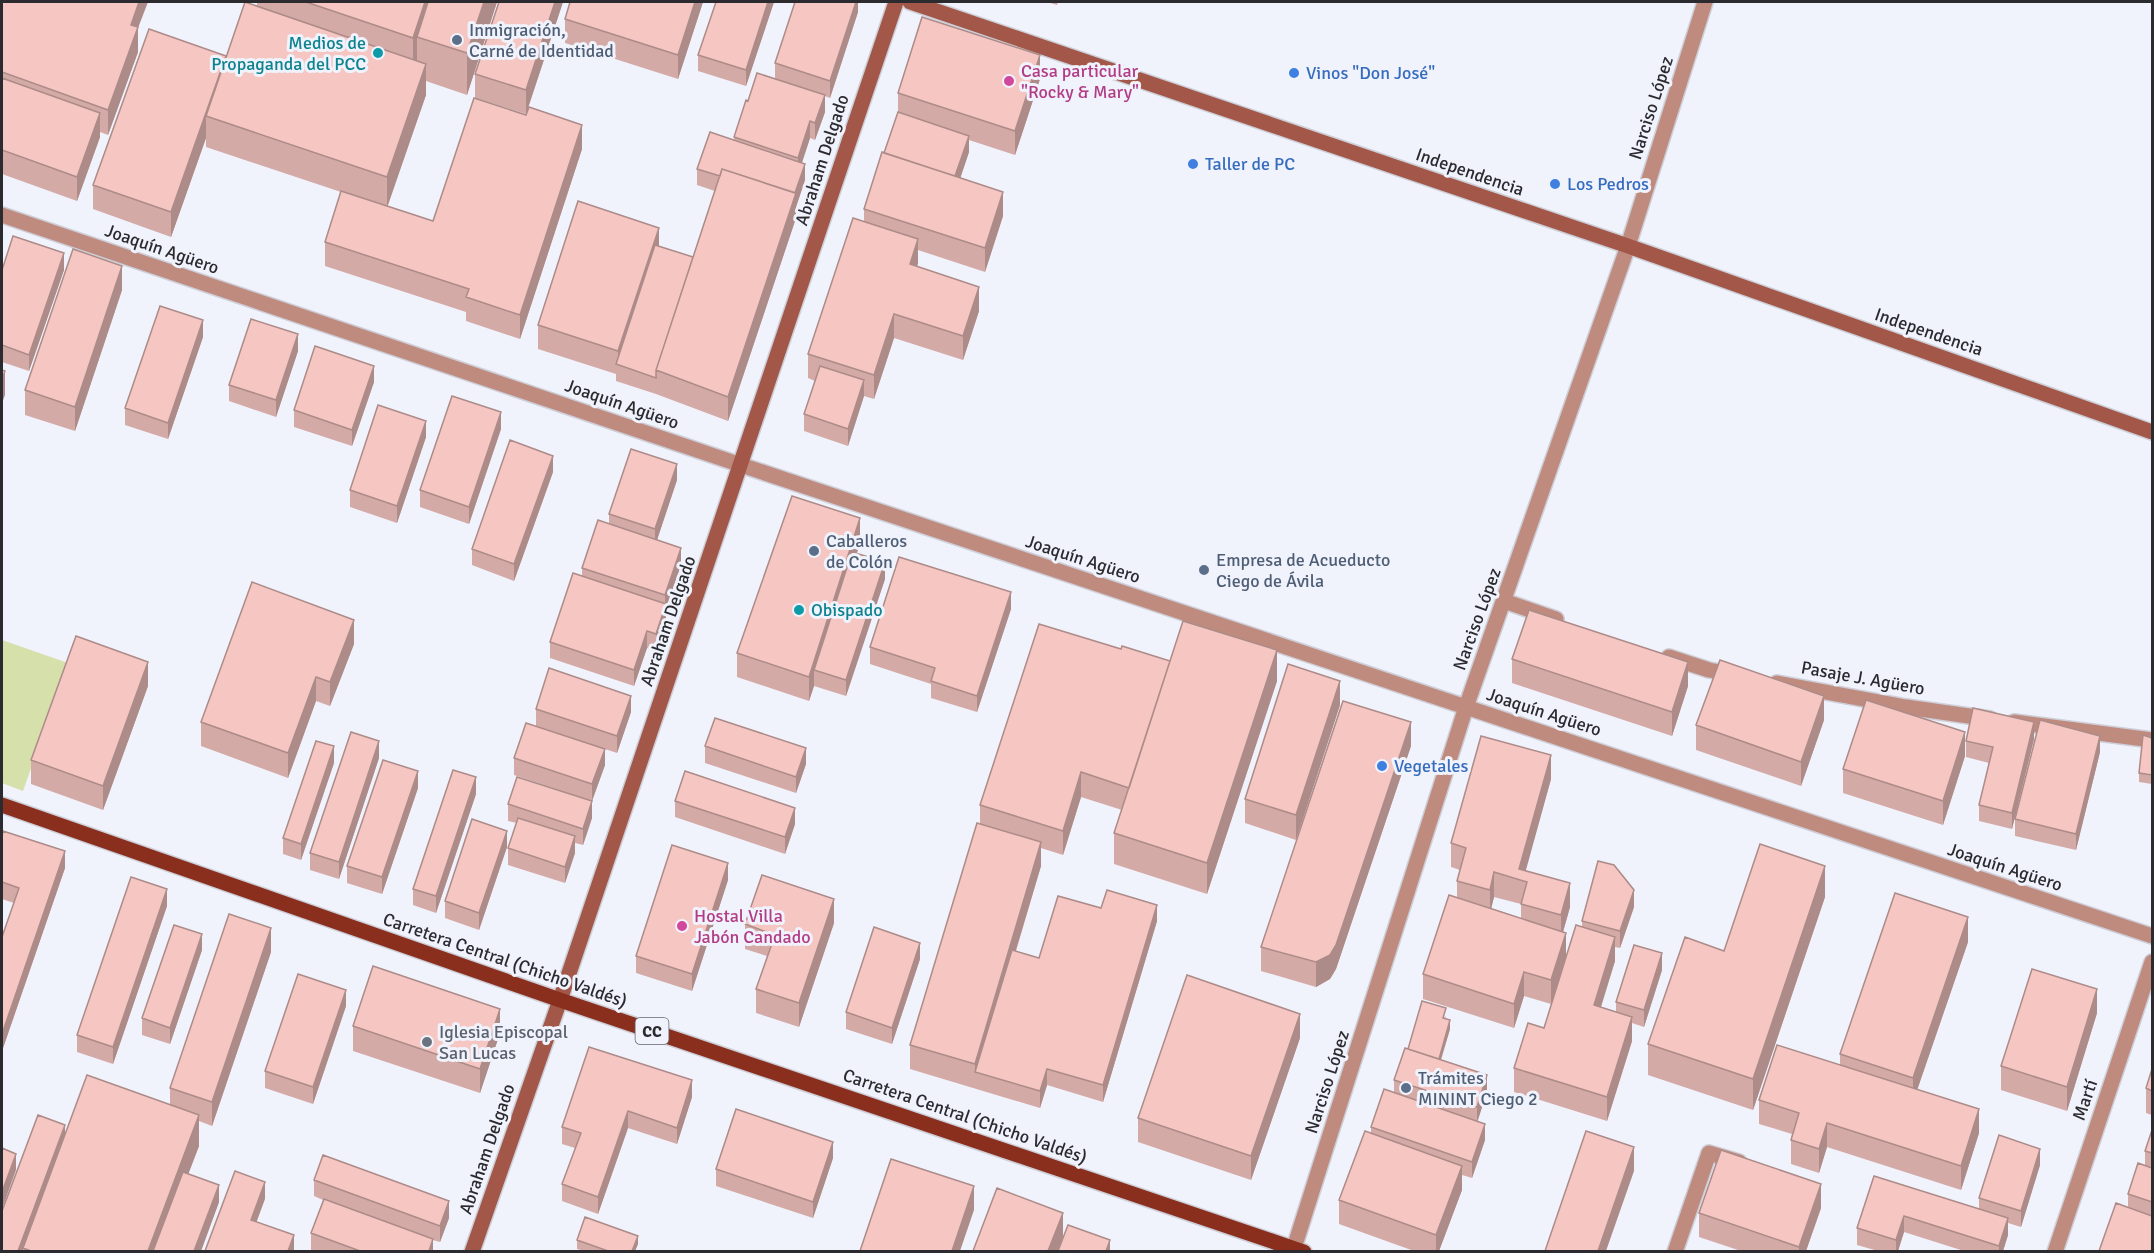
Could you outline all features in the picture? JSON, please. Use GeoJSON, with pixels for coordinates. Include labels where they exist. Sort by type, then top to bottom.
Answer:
{"type":"FeatureCollection","features":[{"type":"Feature","properties":{"kind":"main road","name":"Abraham Delgado"},"geometry":{"type":"LineString","coordinates":[[472,1251],[560,1000],[896,2]]}},
{"type":"Feature","properties":{"kind":"main road","name":"Independencia"},"geometry":{"type":"LineString","coordinates":[[910,2],[1628,246],[2152,432]]}},
{"type":"Feature","properties":{"kind":"main road","name":"Carretera Central (Chicho Valdés)"},"geometry":{"type":"LineString","coordinates":[[2,805],[560,1000],[1297,1250]]}},
{"type":"Feature","properties":{"kind":"street","name":"Narciso López"},"geometry":{"type":"LineString","coordinates":[[1297,1250],[1466,707],[1628,246],[1705,2]]}},
{"type":"Feature","properties":{"kind":"street","name":"Joaquín Agüero"},"geometry":{"type":"LineString","coordinates":[[2,215],[741,465],[2152,936]]}},
{"type":"Feature","properties":{"kind":"street"},"geometry":{"type":"LineString","coordinates":[[1504,601],[1572,624]]}},
{"type":"Feature","properties":{"kind":"street","name":"Pasaje J. Agüero"},"geometry":{"type":"LineString","coordinates":[[1652,651],[1709,670],[1906,707],[2152,740]]}},
{"type":"Feature","properties":{"kind":"street","name":"Martí"},"geometry":{"type":"LineString","coordinates":[[2055,1251],[2152,962]]}},
{"type":"Feature","properties":{"kind":"street"},"geometry":{"type":"LineString","coordinates":[[1675,1251],[1709,1153],[1751,1166]]}},
{"type":"Feature","properties":{"kind":"green space"},"geometry":{"type":"Polygon","coordinates":[[[2,640],[68,663],[23,791],[2,783],[2,640]]]}},
{"type":"Feature","properties":{"kind":"building"},"geometry":{"type":"Polygon","coordinates":[[[2,2],[139,2],[131,25],[138,27],[108,110],[2,72],[2,2]]]}},
{"type":"Feature","properties":{"kind":"building"},"geometry":{"type":"Polygon","coordinates":[[[245,2],[426,64],[387,177],[206,116],[245,2]]]}},
{"type":"Feature","properties":{"kind":"building"},"geometry":{"type":"Polygon","coordinates":[[[306,2],[425,2],[413,38],[306,2]]]}},
{"type":"Feature","properties":{"kind":"building"},"geometry":{"type":"Polygon","coordinates":[[[428,2],[484,2],[467,53],[417,37],[428,2]]]}},
{"type":"Feature","properties":{"kind":"building"},"geometry":{"type":"Polygon","coordinates":[[[499,2],[555,2],[526,90],[475,74],[499,2]]]}},
{"type":"Feature","properties":{"kind":"building"},"geometry":{"type":"Polygon","coordinates":[[[570,2],[695,2],[678,55],[565,19],[570,2]]]}},
{"type":"Feature","properties":{"kind":"building"},"geometry":{"type":"Polygon","coordinates":[[[716,2],[768,2],[746,70],[698,55],[716,2]]]}},
{"type":"Feature","properties":{"kind":"building"},"geometry":{"type":"Polygon","coordinates":[[[795,2],[856,2],[830,81],[775,63],[795,2]]]}},
{"type":"Feature","properties":{"kind":"building"},"geometry":{"type":"Polygon","coordinates":[[[922,17],[1040,55],[1015,131],[898,93],[922,17]]]}},
{"type":"Feature","properties":{"kind":"building"},"geometry":{"type":"Polygon","coordinates":[[[149,29],[226,56],[171,212],[93,185],[149,29]]]}},
{"type":"Feature","properties":{"kind":"building"},"geometry":{"type":"Polygon","coordinates":[[[757,73],[825,95],[815,123],[810,121],[798,158],[734,137],[757,73]]]}},
{"type":"Feature","properties":{"kind":"building"},"geometry":{"type":"Polygon","coordinates":[[[2,78],[100,113],[77,177],[2,150],[2,78]]]}},
{"type":"Feature","properties":{"kind":"building"},"geometry":{"type":"Polygon","coordinates":[[[474,98],[526,115],[529,107],[582,125],[520,315],[466,297],[469,289],[325,242],[341,191],[433,221],[474,98]]]}},
{"type":"Feature","properties":{"kind":"building"},"geometry":{"type":"Polygon","coordinates":[[[898,112],[969,136],[955,176],[884,153],[898,112]]]}},
{"type":"Feature","properties":{"kind":"building"},"geometry":{"type":"Polygon","coordinates":[[[710,132],[805,164],[795,193],[722,169],[720,176],[697,169],[710,132]]]}},
{"type":"Feature","properties":{"kind":"building"},"geometry":{"type":"Polygon","coordinates":[[[882,152],[1003,192],[985,248],[864,209],[882,152]]]}},
{"type":"Feature","properties":{"kind":"building"},"geometry":{"type":"Polygon","coordinates":[[[722,169],[796,193],[728,397],[656,370],[722,169]]]}},
{"type":"Feature","properties":{"kind":"building"},"geometry":{"type":"Polygon","coordinates":[[[578,201],[659,228],[618,351],[538,325],[578,201]]]}},
{"type":"Feature","properties":{"kind":"building"},"geometry":{"type":"Polygon","coordinates":[[[853,218],[918,239],[910,264],[979,287],[963,336],[894,314],[874,375],[808,354],[853,218]]]}},
{"type":"Feature","properties":{"kind":"building"},"geometry":{"type":"Polygon","coordinates":[[[13,236],[64,253],[29,355],[2,345],[2,270],[13,236]]]}},
{"type":"Feature","properties":{"kind":"building"},"geometry":{"type":"Polygon","coordinates":[[[655,245],[693,257],[656,370],[656,378],[616,364],[655,245]]]}},
{"type":"Feature","properties":{"kind":"building"},"geometry":{"type":"Polygon","coordinates":[[[73,249],[122,266],[75,407],[25,390],[73,249]]]}},
{"type":"Feature","properties":{"kind":"building"},"geometry":{"type":"Polygon","coordinates":[[[160,306],[203,320],[168,423],[125,408],[160,306]]]}},
{"type":"Feature","properties":{"kind":"building"},"geometry":{"type":"Polygon","coordinates":[[[251,319],[298,334],[276,400],[229,385],[251,319]]]}},
{"type":"Feature","properties":{"kind":"building"},"geometry":{"type":"Polygon","coordinates":[[[315,346],[374,366],[352,430],[294,410],[315,346]]]}},
{"type":"Feature","properties":{"kind":"building"},"geometry":{"type":"Polygon","coordinates":[[[820,366],[864,380],[848,429],[804,414],[820,366]]]}},
{"type":"Feature","properties":{"kind":"building"},"geometry":{"type":"Polygon","coordinates":[[[452,396],[501,412],[469,507],[420,490],[452,396]]]}},
{"type":"Feature","properties":{"kind":"building"},"geometry":{"type":"Polygon","coordinates":[[[378,405],[426,421],[397,506],[350,490],[378,405]]]}},
{"type":"Feature","properties":{"kind":"building"},"geometry":{"type":"Polygon","coordinates":[[[510,440],[553,456],[514,564],[472,549],[510,440]]]}},
{"type":"Feature","properties":{"kind":"building"},"geometry":{"type":"Polygon","coordinates":[[[631,449],[677,464],[655,529],[609,514],[631,449]]]}},
{"type":"Feature","properties":{"kind":"building","name":"Obispado"},"geometry":{"type":"Polygon","coordinates":[[[792,496],[860,518],[809,677],[737,653],[792,496]]]}},
{"type":"Feature","properties":{"kind":"building"},"geometry":{"type":"Polygon","coordinates":[[[598,520],[681,548],[665,595],[582,568],[598,520]]]}},
{"type":"Feature","properties":{"kind":"building"},"geometry":{"type":"Polygon","coordinates":[[[852,552],[885,562],[846,680],[814,670],[852,552]]]}},
{"type":"Feature","properties":{"kind":"building"},"geometry":{"type":"Polygon","coordinates":[[[899,557],[1011,592],[977,696],[931,681],[935,668],[870,647],[899,557]]]}},
{"type":"Feature","properties":{"kind":"building"},"geometry":{"type":"Polygon","coordinates":[[[573,573],[666,604],[656,634],[647,631],[634,670],[550,642],[573,573]]]}},
{"type":"Feature","properties":{"kind":"building"},"geometry":{"type":"Polygon","coordinates":[[[252,582],[354,620],[330,682],[316,677],[288,753],[201,722],[252,582]]]}},
{"type":"Feature","properties":{"kind":"building"},"geometry":{"type":"Polygon","coordinates":[[[1529,610],[1688,662],[1672,712],[1512,659],[1529,610]]]}},
{"type":"Feature","properties":{"kind":"building"},"geometry":{"type":"Polygon","coordinates":[[[1183,621],[1277,650],[1207,863],[1114,833],[1183,621]]]}},
{"type":"Feature","properties":{"kind":"building"},"geometry":{"type":"Polygon","coordinates":[[[1039,624],[1170,661],[1129,788],[1081,772],[1063,831],[980,805],[1039,624]]]}},
{"type":"Feature","properties":{"kind":"building"},"geometry":{"type":"Polygon","coordinates":[[[76,636],[148,662],[103,786],[31,760],[76,636]]]}},
{"type":"Feature","properties":{"kind":"building"},"geometry":{"type":"Polygon","coordinates":[[[1720,660],[1824,696],[1801,762],[1696,725],[1720,660]]]}},
{"type":"Feature","properties":{"kind":"building"},"geometry":{"type":"Polygon","coordinates":[[[1288,664],[1340,681],[1296,815],[1245,799],[1288,664]]]}},
{"type":"Feature","properties":{"kind":"building"},"geometry":{"type":"Polygon","coordinates":[[[549,668],[631,696],[617,736],[536,709],[549,668]]]}},
{"type":"Feature","properties":{"kind":"building"},"geometry":{"type":"Polygon","coordinates":[[[1866,700],[1965,732],[1943,801],[1843,769],[1866,700]]]}},
{"type":"Feature","properties":{"kind":"building"},"geometry":{"type":"Polygon","coordinates":[[[1343,701],[1411,722],[1336,945],[1330,955],[1316,962],[1261,947],[1343,701]]]}},
{"type":"Feature","properties":{"kind":"building"},"geometry":{"type":"Polygon","coordinates":[[[1973,708],[2034,722],[2012,813],[1979,805],[1993,747],[1966,741],[1973,708]]]}},
{"type":"Feature","properties":{"kind":"building"},"geometry":{"type":"Polygon","coordinates":[[[715,718],[806,748],[796,777],[705,746],[715,718]]]}},
{"type":"Feature","properties":{"kind":"building"},"geometry":{"type":"Polygon","coordinates":[[[2040,720],[2100,736],[2076,834],[2015,819],[2040,720]]]}},
{"type":"Feature","properties":{"kind":"building"},"geometry":{"type":"Polygon","coordinates":[[[526,723],[605,749],[592,784],[514,758],[526,723]]]}},
{"type":"Feature","properties":{"kind":"building"},"geometry":{"type":"Polygon","coordinates":[[[351,732],[379,741],[339,862],[310,853],[351,732]]]}},
{"type":"Feature","properties":{"kind":"building"},"geometry":{"type":"Polygon","coordinates":[[[2143,735],[2152,738],[2152,775],[2139,773],[2143,735]]]}},
{"type":"Feature","properties":{"kind":"building"},"geometry":{"type":"Polygon","coordinates":[[[1481,736],[1551,755],[1519,869],[1570,883],[1561,915],[1521,904],[1527,882],[1494,872],[1490,890],[1457,881],[1466,848],[1451,843],[1481,736]]]}},
{"type":"Feature","properties":{"kind":"building"},"geometry":{"type":"Polygon","coordinates":[[[316,741],[334,746],[301,844],[283,838],[316,741]]]}},
{"type":"Feature","properties":{"kind":"building"},"geometry":{"type":"Polygon","coordinates":[[[383,760],[418,771],[382,877],[347,866],[383,760]]]}},
{"type":"Feature","properties":{"kind":"building"},"geometry":{"type":"Polygon","coordinates":[[[453,770],[476,777],[436,896],[413,889],[453,770]]]}},
{"type":"Feature","properties":{"kind":"building"},"geometry":{"type":"Polygon","coordinates":[[[685,771],[795,808],[785,837],[675,801],[685,771]]]}},
{"type":"Feature","properties":{"kind":"building"},"geometry":{"type":"Polygon","coordinates":[[[517,777],[592,801],[583,829],[508,804],[517,777]]]}},
{"type":"Feature","properties":{"kind":"building"},"geometry":{"type":"Polygon","coordinates":[[[518,818],[575,836],[565,867],[508,848],[518,818]]]}},
{"type":"Feature","properties":{"kind":"building"},"geometry":{"type":"Polygon","coordinates":[[[472,819],[507,831],[479,913],[445,901],[472,819]]]}},
{"type":"Feature","properties":{"kind":"building"},"geometry":{"type":"Polygon","coordinates":[[[977,823],[1041,842],[975,1064],[910,1045],[977,823]]]}},
{"type":"Feature","properties":{"kind":"building"},"geometry":{"type":"Polygon","coordinates":[[[3,831],[65,851],[2,1034],[2,937],[19,888],[2,882],[3,831]]]}},
{"type":"Feature","properties":{"kind":"building"},"geometry":{"type":"Polygon","coordinates":[[[1760,844],[1825,866],[1753,1079],[1648,1044],[1685,937],[1724,951],[1760,844]]]}},
{"type":"Feature","properties":{"kind":"building","name":"Hostal Villa Jabón Candado"},"geometry":{"type":"Polygon","coordinates":[[[672,845],[728,863],[692,974],[636,956],[672,845]]]}},
{"type":"Feature","properties":{"kind":"building"},"geometry":{"type":"Polygon","coordinates":[[[1598,861],[1614,865],[1634,890],[1620,931],[1582,921],[1598,861]]]}},
{"type":"Feature","properties":{"kind":"building"},"geometry":{"type":"Polygon","coordinates":[[[762,875],[834,899],[799,1003],[756,989],[775,935],[745,924],[762,875]]]}},
{"type":"Feature","properties":{"kind":"building"},"geometry":{"type":"Polygon","coordinates":[[[131,877],[167,889],[113,1047],[77,1035],[131,877]]]}},
{"type":"Feature","properties":{"kind":"building"},"geometry":{"type":"Polygon","coordinates":[[[1107,890],[1157,905],[1103,1085],[1047,1069],[1040,1091],[975,1072],[1012,950],[1039,958],[1058,896],[1101,908],[1107,890]]]}},
{"type":"Feature","properties":{"kind":"building"},"geometry":{"type":"Polygon","coordinates":[[[1895,893],[1968,917],[1913,1078],[1840,1054],[1895,893]]]}},
{"type":"Feature","properties":{"kind":"building"},"geometry":{"type":"Polygon","coordinates":[[[1449,895],[1566,933],[1551,980],[1524,972],[1514,1004],[1423,974],[1449,895]]]}},
{"type":"Feature","properties":{"kind":"building"},"geometry":{"type":"Polygon","coordinates":[[[229,914],[271,928],[212,1102],[170,1088],[229,914]]]}},
{"type":"Feature","properties":{"kind":"building"},"geometry":{"type":"Polygon","coordinates":[[[174,925],[202,934],[170,1028],[142,1018],[174,925]]]}},
{"type":"Feature","properties":{"kind":"building"},"geometry":{"type":"Polygon","coordinates":[[[1576,925],[1615,937],[1594,1005],[1632,1017],[1607,1097],[1514,1068],[1528,1023],[1544,1028],[1576,925]]]}},
{"type":"Feature","properties":{"kind":"building"},"geometry":{"type":"Polygon","coordinates":[[[874,927],[920,943],[892,1028],[846,1012],[874,927]]]}},
{"type":"Feature","properties":{"kind":"building"},"geometry":{"type":"Polygon","coordinates":[[[1634,945],[1662,953],[1644,1010],[1616,1002],[1634,945]]]}},
{"type":"Feature","properties":{"kind":"building","name":"Iglesia Episcopal San Lucas"},"geometry":{"type":"Polygon","coordinates":[[[373,966],[500,1009],[480,1069],[353,1026],[373,966]]]}},
{"type":"Feature","properties":{"kind":"building"},"geometry":{"type":"Polygon","coordinates":[[[2032,969],[2097,989],[2067,1087],[2001,1066],[2032,969]]]}},
{"type":"Feature","properties":{"kind":"building"},"geometry":{"type":"Polygon","coordinates":[[[298,974],[346,990],[313,1087],[265,1071],[298,974]]]}},
{"type":"Feature","properties":{"kind":"building"},"geometry":{"type":"Polygon","coordinates":[[[1187,975],[1300,1014],[1251,1156],[1138,1118],[1187,975]]]}},
{"type":"Feature","properties":{"kind":"building"},"geometry":{"type":"Polygon","coordinates":[[[1422,1001],[1446,1008],[1443,1018],[1450,1020],[1439,1059],[1408,1049],[1422,1001]]]}},
{"type":"Feature","properties":{"kind":"building"},"geometry":{"type":"Polygon","coordinates":[[[1777,1045],[1979,1109],[1961,1166],[1827,1123],[1819,1149],[1791,1140],[1799,1113],[1759,1100],[1777,1045]]]}},
{"type":"Feature","properties":{"kind":"building"},"geometry":{"type":"Polygon","coordinates":[[[589,1047],[692,1080],[677,1128],[628,1111],[598,1197],[562,1184],[581,1133],[562,1127],[589,1047]]]}},
{"type":"Feature","properties":{"kind":"building"},"geometry":{"type":"Polygon","coordinates":[[[1405,1048],[1487,1075],[1477,1107],[1394,1080],[1405,1048]]]}},
{"type":"Feature","properties":{"kind":"building"},"geometry":{"type":"Polygon","coordinates":[[[2152,1069],[2152,1091],[2146,1088],[2152,1069]]]}},
{"type":"Feature","properties":{"kind":"building"},"geometry":{"type":"Polygon","coordinates":[[[87,1075],[199,1115],[148,1251],[31,1251],[23,1248],[87,1075]]]}},
{"type":"Feature","properties":{"kind":"building"},"geometry":{"type":"Polygon","coordinates":[[[1384,1089],[1485,1124],[1472,1162],[1371,1127],[1384,1089]]]}},
{"type":"Feature","properties":{"kind":"building"},"geometry":{"type":"Polygon","coordinates":[[[736,1109],[833,1142],[813,1202],[716,1169],[736,1109]]]}},
{"type":"Feature","properties":{"kind":"building"},"geometry":{"type":"Polygon","coordinates":[[[38,1115],[65,1125],[18,1251],[2,1251],[2,1211],[38,1115]]]}},
{"type":"Feature","properties":{"kind":"building"},"geometry":{"type":"Polygon","coordinates":[[[2152,1130],[2152,1153],[2145,1151],[2152,1130]]]}},
{"type":"Feature","properties":{"kind":"building"},"geometry":{"type":"Polygon","coordinates":[[[1365,1131],[1462,1166],[1436,1235],[1339,1200],[1365,1131]]]}},
{"type":"Feature","properties":{"kind":"building"},"geometry":{"type":"Polygon","coordinates":[[[1586,1131],[1634,1147],[1598,1251],[1545,1251],[1586,1131]]]}},
{"type":"Feature","properties":{"kind":"building"},"geometry":{"type":"Polygon","coordinates":[[[1999,1135],[2040,1149],[2021,1211],[1979,1198],[1999,1135]]]}},
{"type":"Feature","properties":{"kind":"building"},"geometry":{"type":"Polygon","coordinates":[[[2,1148],[16,1154],[2,1192],[2,1148]]]}},
{"type":"Feature","properties":{"kind":"building"},"geometry":{"type":"Polygon","coordinates":[[[1721,1150],[1821,1184],[1799,1247],[1699,1213],[1721,1150]]]}},
{"type":"Feature","properties":{"kind":"building"},"geometry":{"type":"Polygon","coordinates":[[[323,1155],[449,1201],[440,1226],[314,1180],[323,1155]]]}},
{"type":"Feature","properties":{"kind":"building"},"geometry":{"type":"Polygon","coordinates":[[[891,1159],[974,1186],[952,1251],[860,1251],[891,1159]]]}},
{"type":"Feature","properties":{"kind":"building"},"geometry":{"type":"Polygon","coordinates":[[[2138,1163],[2152,1168],[2152,1202],[2128,1194],[2138,1163]]]}},
{"type":"Feature","properties":{"kind":"building"},"geometry":{"type":"Polygon","coordinates":[[[235,1171],[265,1182],[251,1220],[294,1235],[288,1251],[205,1251],[235,1171]]]}},
{"type":"Feature","properties":{"kind":"building"},"geometry":{"type":"Polygon","coordinates":[[[183,1172],[219,1185],[194,1251],[153,1251],[183,1172]]]}},
{"type":"Feature","properties":{"kind":"building"},"geometry":{"type":"Polygon","coordinates":[[[1874,1176],[2008,1218],[1999,1246],[1904,1216],[1896,1240],[1857,1228],[1874,1176]]]}},
{"type":"Feature","properties":{"kind":"building"},"geometry":{"type":"Polygon","coordinates":[[[997,1188],[1063,1213],[1048,1251],[973,1251],[997,1188]]]}},
{"type":"Feature","properties":{"kind":"building"},"geometry":{"type":"Polygon","coordinates":[[[324,1199],[433,1239],[429,1251],[360,1251],[311,1233],[324,1199]]]}},
{"type":"Feature","properties":{"kind":"building"},"geometry":{"type":"Polygon","coordinates":[[[2116,1203],[2152,1216],[2152,1251],[2099,1251],[2116,1203]]]}},
{"type":"Feature","properties":{"kind":"building"},"geometry":{"type":"Polygon","coordinates":[[[585,1217],[638,1236],[632,1251],[608,1251],[577,1240],[585,1217]]]}},
{"type":"Feature","properties":{"kind":"building"},"geometry":{"type":"Polygon","coordinates":[[[1068,1225],[1110,1240],[1106,1251],[1058,1251],[1068,1225]]]}},
{"type":"Feature","properties":{"kind":"place","name":"Inmigración, Carné de Identidad"},"geometry":{"type":"Point","coordinates":[457,40]}},
{"type":"Feature","properties":{"kind":"place","name":"Medios de Propaganda del PCC"},"geometry":{"type":"Point","coordinates":[378,53]}},
{"type":"Feature","properties":{"kind":"place","name":"Vinos \"Don José\""},"geometry":{"type":"Point","coordinates":[1294,73]}},
{"type":"Feature","properties":{"kind":"place","name":"Casa particular \"Rocky & Mary\""},"geometry":{"type":"Point","coordinates":[1009,81]}},
{"type":"Feature","properties":{"kind":"place","name":"Taller de PC"},"geometry":{"type":"Point","coordinates":[1193,164]}},
{"type":"Feature","properties":{"kind":"place","name":"Los Pedros"},"geometry":{"type":"Point","coordinates":[1555,184]}},
{"type":"Feature","properties":{"kind":"place","name":"Caballeros de Colón"},"geometry":{"type":"Point","coordinates":[814,551]}},
{"type":"Feature","properties":{"kind":"place","name":"Empresa de Acueducto Ciego de Ávila"},"geometry":{"type":"Point","coordinates":[1204,570]}},
{"type":"Feature","properties":{"kind":"place","name":"Obispado"},"geometry":{"type":"Point","coordinates":[799,610]}},
{"type":"Feature","properties":{"kind":"place","name":"Vegetales"},"geometry":{"type":"Point","coordinates":[1382,766]}},
{"type":"Feature","properties":{"kind":"place","name":"Hostal Villa Jabón Candado"},"geometry":{"type":"Point","coordinates":[682,926]}},
{"type":"Feature","properties":{"kind":"place","name":"Iglesia Episcopal San Lucas"},"geometry":{"type":"Point","coordinates":[427,1042]}},
{"type":"Feature","properties":{"kind":"place","name":"Trámites MININT Ciego 2"},"geometry":{"type":"Point","coordinates":[1406,1088]}}]}
